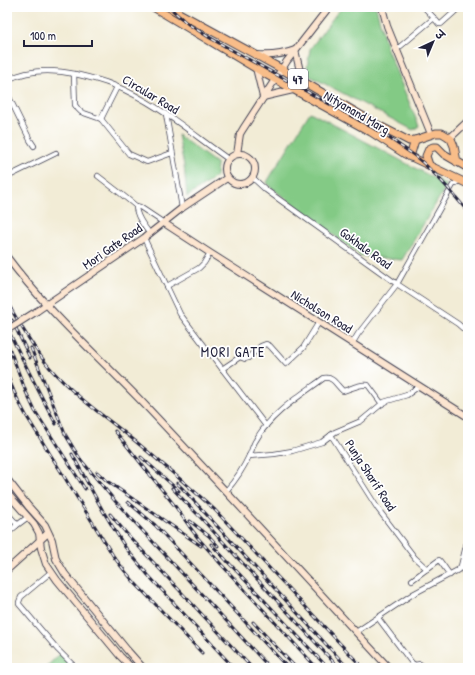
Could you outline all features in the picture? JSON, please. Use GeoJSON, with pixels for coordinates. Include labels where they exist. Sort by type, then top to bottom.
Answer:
{"type":"FeatureCollection","features":[{"type":"Feature","properties":{"kind":"main road","name":"Nityanand Marg"},"geometry":{"type":"LineString","coordinates":[[153,7],[170,11],[254,54],[376,124],[409,141],[415,140]]}},
{"type":"Feature","properties":{"kind":"main road","name":"Nityanand Marg"},"geometry":{"type":"LineString","coordinates":[[170,11],[256,68],[293,90],[371,132],[410,157],[468,184]]}},
{"type":"Feature","properties":{"kind":"main road"},"geometry":{"type":"LineString","coordinates":[[371,132],[376,124]]}},
{"type":"Feature","properties":{"kind":"main road"},"geometry":{"type":"LineString","coordinates":[[410,157],[415,140],[431,134],[442,133],[450,138],[454,146],[457,162]]}},
{"type":"Feature","properties":{"kind":"main road"},"geometry":{"type":"LineString","coordinates":[[429,165],[427,154],[429,149],[433,147],[438,148],[444,154],[468,168]]}},
{"type":"Feature","properties":{"kind":"street"},"geometry":{"type":"LineString","coordinates":[[237,154],[240,134],[243,129],[281,69],[329,7]]}},
{"type":"Feature","properties":{"kind":"street"},"geometry":{"type":"LineString","coordinates":[[382,7],[396,50],[431,134]]}},
{"type":"Feature","properties":{"kind":"street"},"geometry":{"type":"LineString","coordinates":[[424,7],[439,24],[441,24],[460,7]]}},
{"type":"Feature","properties":{"kind":"street"},"geometry":{"type":"LineString","coordinates":[[396,50],[434,18]]}},
{"type":"Feature","properties":{"kind":"street"},"geometry":{"type":"LineString","coordinates":[[254,54],[274,55],[284,54],[295,50]]}},
{"type":"Feature","properties":{"kind":"street"},"geometry":{"type":"LineString","coordinates":[[295,50],[304,83]]}},
{"type":"Feature","properties":{"kind":"street"},"geometry":{"type":"LineString","coordinates":[[256,68],[264,97]]}},
{"type":"Feature","properties":{"kind":"street","name":"Circular Road"},"geometry":{"type":"LineString","coordinates":[[7,80],[16,76],[39,71],[74,74],[113,84],[139,97],[166,114],[228,159]]}},
{"type":"Feature","properties":{"kind":"street"},"geometry":{"type":"LineString","coordinates":[[74,74],[76,107],[81,112],[100,119],[129,154],[147,162],[172,153]]}},
{"type":"Feature","properties":{"kind":"street"},"geometry":{"type":"LineString","coordinates":[[100,119],[118,87]]}},
{"type":"Feature","properties":{"kind":"street"},"geometry":{"type":"LineString","coordinates":[[264,97],[293,90]]}},
{"type":"Feature","properties":{"kind":"street"},"geometry":{"type":"LineString","coordinates":[[7,93],[34,146]]}},
{"type":"Feature","properties":{"kind":"street"},"geometry":{"type":"LineString","coordinates":[[166,114],[182,208]]}},
{"type":"Feature","properties":{"kind":"street"},"geometry":{"type":"LineString","coordinates":[[450,138],[468,121]]}},
{"type":"Feature","properties":{"kind":"street"},"geometry":{"type":"LineString","coordinates":[[7,177],[56,153]]}},
{"type":"Feature","properties":{"kind":"street"},"geometry":{"type":"LineString","coordinates":[[237,154],[246,155],[253,161],[255,169],[252,178],[248,182],[240,184],[232,182],[227,178],[224,168],[228,159],[237,154]]}},
{"type":"Feature","properties":{"kind":"street"},"geometry":{"type":"LineString","coordinates":[[98,176],[136,206],[140,207],[164,223]]}},
{"type":"Feature","properties":{"kind":"street","name":"Mori Gate Road"},"geometry":{"type":"LineString","coordinates":[[7,330],[147,236],[182,208],[227,178]]}},
{"type":"Feature","properties":{"kind":"street","name":"Gokhale Road"},"geometry":{"type":"LineString","coordinates":[[252,178],[266,190],[397,284],[458,324],[468,333]]}},
{"type":"Feature","properties":{"kind":"street"},"geometry":{"type":"LineString","coordinates":[[355,339],[397,284],[454,185],[460,180]]}},
{"type":"Feature","properties":{"kind":"street"},"geometry":{"type":"LineString","coordinates":[[136,206],[136,210],[180,314],[266,426]]}},
{"type":"Feature","properties":{"kind":"street","name":"Nicholson Road"},"geometry":{"type":"LineString","coordinates":[[164,223],[319,322],[355,339],[419,386],[468,417]]}},
{"type":"Feature","properties":{"kind":"street"},"geometry":{"type":"LineString","coordinates":[[167,286],[199,268],[210,253]]}},
{"type":"Feature","properties":{"kind":"street"},"geometry":{"type":"LineString","coordinates":[[7,257],[46,305],[137,396],[389,668]]}},
{"type":"Feature","properties":{"kind":"street"},"geometry":{"type":"LineString","coordinates":[[222,369],[240,357],[245,359],[248,358],[261,346],[266,344],[270,346],[286,364],[303,348],[319,322]]}},
{"type":"Feature","properties":{"kind":"street"},"geometry":{"type":"LineString","coordinates":[[226,491],[234,482],[249,456],[256,440],[266,426],[294,401],[326,377],[332,379],[343,391],[364,384],[368,386],[382,404]]}},
{"type":"Feature","properties":{"kind":"street"},"geometry":{"type":"LineString","coordinates":[[249,456],[292,451],[322,442],[331,435],[361,421],[382,404],[407,395],[419,386]]}},
{"type":"Feature","properties":{"kind":"street","name":"Punja Sharif Road"},"geometry":{"type":"LineString","coordinates":[[331,435],[378,509],[415,558],[427,569]]}},
{"type":"Feature","properties":{"kind":"street"},"geometry":{"type":"LineString","coordinates":[[7,479],[45,525],[52,540],[56,559],[64,574],[143,668]]}},
{"type":"Feature","properties":{"kind":"street"},"geometry":{"type":"LineString","coordinates":[[8,495],[34,524],[39,533],[46,564],[51,572],[120,656],[132,668]]}},
{"type":"Feature","properties":{"kind":"street"},"geometry":{"type":"LineString","coordinates":[[8,515],[16,523],[16,526]]}},
{"type":"Feature","properties":{"kind":"street"},"geometry":{"type":"LineString","coordinates":[[7,534],[28,517]]}},
{"type":"Feature","properties":{"kind":"street"},"geometry":{"type":"LineString","coordinates":[[7,570],[48,533]]}},
{"type":"Feature","properties":{"kind":"street"},"geometry":{"type":"LineString","coordinates":[[356,632],[413,594],[450,575],[460,567],[468,538]]}},
{"type":"Feature","properties":{"kind":"street"},"geometry":{"type":"LineString","coordinates":[[412,580],[438,560],[440,560],[450,575]]}},
{"type":"Feature","properties":{"kind":"street"},"geometry":{"type":"LineString","coordinates":[[460,567],[468,577]]}},
{"type":"Feature","properties":{"kind":"street"},"geometry":{"type":"LineString","coordinates":[[51,572],[22,597],[19,604],[58,650],[76,668]]}},
{"type":"Feature","properties":{"kind":"street"},"geometry":{"type":"LineString","coordinates":[[378,618],[412,663],[415,665],[420,664],[424,668]]}},
{"type":"Feature","properties":{"kind":"green space"},"geometry":{"type":"Polygon","coordinates":[[[343,7],[376,7],[387,49],[419,126],[413,130],[306,74],[310,49],[343,7]]]}},
{"type":"Feature","properties":{"kind":"green space"},"geometry":{"type":"Polygon","coordinates":[[[310,112],[447,185],[402,260],[361,256],[269,186],[267,182],[310,112]]]}},
{"type":"Feature","properties":{"kind":"green space"},"geometry":{"type":"Polygon","coordinates":[[[178,135],[217,164],[216,177],[187,197],[184,166],[178,135]]]}},
{"type":"Feature","properties":{"kind":"green space"},"geometry":{"type":"Polygon","coordinates":[[[60,654],[74,668],[45,668],[60,654]]]}},
{"type":"Feature","properties":{"kind":"railway"},"geometry":{"type":"LineString","coordinates":[[169,7],[188,24],[210,38],[382,133],[415,156],[449,190],[468,212]]}},
{"type":"Feature","properties":{"kind":"railway"},"geometry":{"type":"LineString","coordinates":[[7,302],[38,352],[60,379],[214,509],[363,668]]}},
{"type":"Feature","properties":{"kind":"railway"},"geometry":{"type":"LineString","coordinates":[[12,320],[30,358]]}},
{"type":"Feature","properties":{"kind":"railway"},"geometry":{"type":"LineString","coordinates":[[7,328],[56,424]]}},
{"type":"Feature","properties":{"kind":"railway"},"geometry":{"type":"LineString","coordinates":[[7,342],[35,411],[85,489]]}},
{"type":"Feature","properties":{"kind":"railway"},"geometry":{"type":"LineString","coordinates":[[31,348],[65,434],[81,460],[115,501],[270,668]]}},
{"type":"Feature","properties":{"kind":"railway"},"geometry":{"type":"LineString","coordinates":[[7,373],[11,385],[27,417],[114,557],[135,583],[202,653]]}},
{"type":"Feature","properties":{"kind":"railway"},"geometry":{"type":"LineString","coordinates":[[115,431],[175,506],[198,538],[317,668]]}},
{"type":"Feature","properties":{"kind":"railway"},"geometry":{"type":"LineString","coordinates":[[72,454],[103,511],[125,547],[148,575],[234,668]]}},
{"type":"Feature","properties":{"kind":"railway"},"geometry":{"type":"LineString","coordinates":[[141,457],[179,491]]}},
{"type":"Feature","properties":{"kind":"railway"},"geometry":{"type":"LineString","coordinates":[[97,472],[107,481],[201,546]]}},
{"type":"Feature","properties":{"kind":"railway"},"geometry":{"type":"LineString","coordinates":[[177,483],[348,668]]}},
{"type":"Feature","properties":{"kind":"railway"},"geometry":{"type":"LineString","coordinates":[[172,488],[339,668]]}},
{"type":"Feature","properties":{"kind":"railway"},"geometry":{"type":"LineString","coordinates":[[128,502],[155,525],[288,668]]}},
{"type":"Feature","properties":{"kind":"railway"},"geometry":{"type":"LineString","coordinates":[[110,514],[252,668]]}},
{"type":"Feature","properties":{"kind":"railway"},"geometry":{"type":"LineString","coordinates":[[190,521],[209,536],[218,546]]}},
{"type":"Feature","properties":{"kind":"railway"},"geometry":{"type":"LineString","coordinates":[[211,544],[328,668]]}},
{"type":"Feature","properties":{"kind":"railway"},"geometry":{"type":"LineString","coordinates":[[253,622],[296,668]]}},
{"type":"Feature","properties":{"kind":"district","name":"MORI GATE"},"geometry":{"type":"Point","coordinates":[233,351]}}]}
